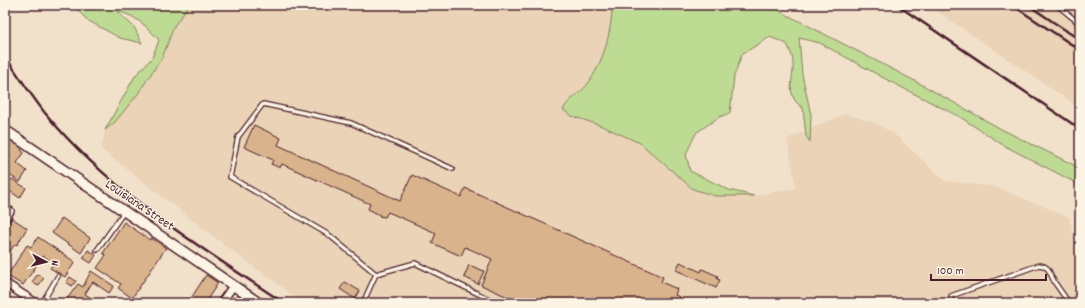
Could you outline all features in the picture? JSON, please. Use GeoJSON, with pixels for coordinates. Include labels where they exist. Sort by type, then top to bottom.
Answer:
{"type":"FeatureCollection","features":[{"type":"Feature","properties":{"kind":"main road","name":"Louisiana Street"},"geometry":{"type":"LineString","coordinates":[[5,130],[258,303]]}},
{"type":"Feature","properties":{"kind":"street"},"geometry":{"type":"LineString","coordinates":[[5,219],[10,211]]}},
{"type":"Feature","properties":{"kind":"street"},"geometry":{"type":"LineString","coordinates":[[5,283],[36,303]]}},
{"type":"Feature","properties":{"kind":"street"},"geometry":{"type":"LineString","coordinates":[[221,303],[233,286]]}},
{"type":"Feature","properties":{"kind":"lane"},"geometry":{"type":"LineString","coordinates":[[1057,5],[1080,24]]}},
{"type":"Feature","properties":{"kind":"lane"},"geometry":{"type":"LineString","coordinates":[[376,274],[329,235],[230,177],[238,137],[263,104],[351,123],[453,168]]}},
{"type":"Feature","properties":{"kind":"lane"},"geometry":{"type":"LineString","coordinates":[[97,250],[124,211]]}},
{"type":"Feature","properties":{"kind":"lane"},"geometry":{"type":"LineString","coordinates":[[376,274],[415,263],[498,303]]}},
{"type":"Feature","properties":{"kind":"lane"},"geometry":{"type":"LineString","coordinates":[[950,303],[951,296],[1039,265],[1048,269],[1070,303]]}},
{"type":"Feature","properties":{"kind":"lane"},"geometry":{"type":"LineString","coordinates":[[363,303],[376,274]]}},
{"type":"Feature","properties":{"kind":"lane"},"geometry":{"type":"LineString","coordinates":[[42,303],[58,276]]}},
{"type":"Feature","properties":{"kind":"shaded area"},"geometry":{"type":"Polygon","coordinates":[[[189,5],[612,5],[612,19],[606,47],[598,66],[587,86],[566,104],[572,116],[602,126],[640,143],[693,189],[715,196],[754,196],[796,188],[787,139],[845,114],[873,122],[893,133],[945,181],[996,187],[1069,217],[1080,260],[1080,303],[304,303],[227,247],[101,149],[105,130],[115,122],[137,95],[163,56],[174,26],[189,5]]]}},
{"type":"Feature","properties":{"kind":"shaded area"},"geometry":{"type":"Polygon","coordinates":[[[928,5],[1080,5],[1080,108],[928,5]]]}},
{"type":"Feature","properties":{"kind":"green space"},"geometry":{"type":"Polygon","coordinates":[[[73,5],[189,5],[174,26],[163,56],[137,95],[115,122],[105,130],[135,76],[152,58],[159,40],[146,26],[136,19],[124,13],[118,12],[134,27],[142,43],[120,38],[87,20],[73,5]]]}},
{"type":"Feature","properties":{"kind":"green space"},"geometry":{"type":"Polygon","coordinates":[[[612,5],[768,5],[917,82],[1003,130],[1080,168],[1080,185],[1003,145],[960,117],[893,83],[820,43],[799,38],[802,74],[811,115],[810,142],[806,136],[803,108],[797,103],[792,93],[793,62],[791,53],[787,44],[770,37],[742,54],[734,76],[730,113],[719,117],[696,133],[686,154],[690,171],[729,190],[754,196],[715,196],[693,189],[640,143],[602,126],[572,116],[563,110],[565,106],[587,85],[598,67],[606,47],[612,15],[612,5]]]}},
{"type":"Feature","properties":{"kind":"building"},"geometry":{"type":"Polygon","coordinates":[[[254,125],[281,138],[278,145],[400,201],[412,175],[461,197],[465,188],[663,277],[661,282],[677,289],[675,295],[680,297],[677,303],[521,303],[481,285],[492,259],[465,247],[461,256],[432,243],[436,233],[388,212],[385,217],[379,216],[380,215],[368,209],[370,204],[282,164],[280,168],[271,164],[273,160],[244,147],[254,125]]]}},
{"type":"Feature","properties":{"kind":"building"},"geometry":{"type":"Polygon","coordinates":[[[5,138],[23,148],[21,150],[24,153],[17,163],[27,171],[20,182],[5,172],[5,138]]]}},
{"type":"Feature","properties":{"kind":"building"},"geometry":{"type":"Polygon","coordinates":[[[12,179],[26,188],[20,198],[5,188],[12,179]]]}},
{"type":"Feature","properties":{"kind":"building"},"geometry":{"type":"Polygon","coordinates":[[[12,218],[27,228],[17,245],[15,244],[5,256],[5,228],[12,218]]]}},
{"type":"Feature","properties":{"kind":"building"},"geometry":{"type":"Polygon","coordinates":[[[62,218],[90,238],[81,253],[52,233],[62,218]]]}},
{"type":"Feature","properties":{"kind":"building"},"geometry":{"type":"Polygon","coordinates":[[[124,222],[150,240],[151,238],[166,248],[132,298],[118,288],[121,284],[97,268],[106,255],[103,253],[124,222]]]}},
{"type":"Feature","properties":{"kind":"building"},"geometry":{"type":"Polygon","coordinates":[[[38,237],[75,262],[65,277],[50,268],[54,263],[43,256],[23,285],[7,276],[27,245],[31,247],[38,237]]]}},
{"type":"Feature","properties":{"kind":"building"},"geometry":{"type":"Polygon","coordinates":[[[88,250],[96,255],[91,263],[83,258],[88,250]]]}},
{"type":"Feature","properties":{"kind":"building"},"geometry":{"type":"Polygon","coordinates":[[[680,262],[701,272],[702,269],[718,276],[717,279],[720,280],[716,288],[676,270],[680,262]]]}},
{"type":"Feature","properties":{"kind":"building"},"geometry":{"type":"Polygon","coordinates":[[[469,265],[484,271],[478,284],[464,277],[469,265]]]}},
{"type":"Feature","properties":{"kind":"building"},"geometry":{"type":"Polygon","coordinates":[[[91,271],[114,286],[109,293],[93,282],[85,294],[93,299],[91,303],[64,303],[78,284],[83,287],[91,271]]]}},
{"type":"Feature","properties":{"kind":"building"},"geometry":{"type":"Polygon","coordinates":[[[38,274],[44,278],[38,286],[32,282],[38,274]]]}},
{"type":"Feature","properties":{"kind":"building"},"geometry":{"type":"Polygon","coordinates":[[[206,275],[218,283],[205,303],[188,303],[206,275]]]}},
{"type":"Feature","properties":{"kind":"building"},"geometry":{"type":"Polygon","coordinates":[[[70,277],[76,281],[72,286],[66,282],[70,277]]]}},
{"type":"Feature","properties":{"kind":"building"},"geometry":{"type":"Polygon","coordinates":[[[345,282],[360,291],[355,299],[340,289],[345,282]]]}},
{"type":"Feature","properties":{"kind":"building"},"geometry":{"type":"Polygon","coordinates":[[[237,295],[249,303],[225,303],[229,298],[233,301],[237,295]]]}},
{"type":"Feature","properties":{"kind":"railway"},"geometry":{"type":"LineString","coordinates":[[897,5],[1080,129]]}},
{"type":"Feature","properties":{"kind":"railway"},"geometry":{"type":"LineString","coordinates":[[1012,5],[1080,50]]}},
{"type":"Feature","properties":{"kind":"railway"},"geometry":{"type":"LineString","coordinates":[[1028,5],[1080,40]]}},
{"type":"Feature","properties":{"kind":"railway"},"geometry":{"type":"LineString","coordinates":[[5,56],[45,113],[70,142],[98,168],[157,217],[284,303]]}}]}
